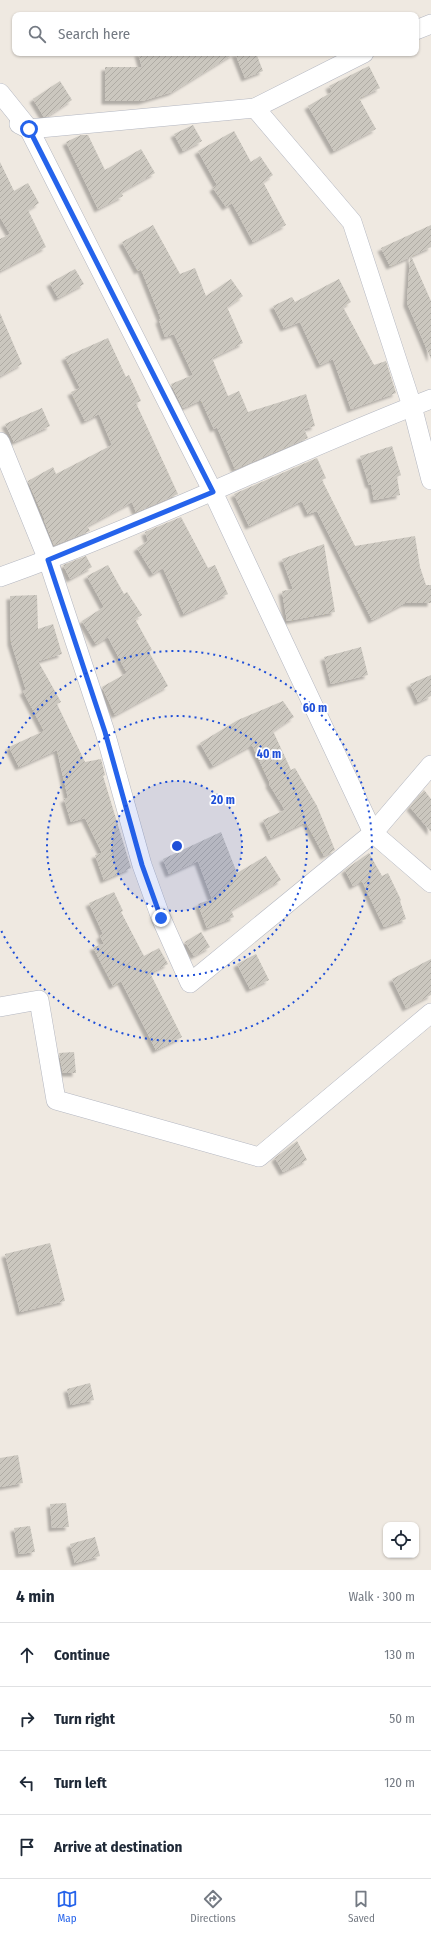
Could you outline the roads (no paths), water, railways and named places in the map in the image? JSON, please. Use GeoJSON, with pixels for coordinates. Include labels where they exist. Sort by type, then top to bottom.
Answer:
{"type":"FeatureCollection","features":[{"type":"Feature","properties":{"kind":"street"},"geometry":{"type":"LineString","coordinates":[[419,29],[431,24]]}},
{"type":"Feature","properties":{"kind":"street"},"geometry":{"type":"LineString","coordinates":[[0,113],[29,129],[255,108],[358,56]]}},
{"type":"Feature","properties":{"kind":"street"},"geometry":{"type":"LineString","coordinates":[[0,93],[29,129],[213,492],[373,833],[431,883]]}},
{"type":"Feature","properties":{"kind":"street"},"geometry":{"type":"LineString","coordinates":[[255,108],[352,222],[412,406],[431,480]]}},
{"type":"Feature","properties":{"kind":"street"},"geometry":{"type":"LineString","coordinates":[[0,577],[48,560],[213,492],[431,399]]}},
{"type":"Feature","properties":{"kind":"street"},"geometry":{"type":"LineString","coordinates":[[0,442],[48,560],[105,732],[142,865],[161,918],[190,983],[373,833],[431,766]]}},
{"type":"Feature","properties":{"kind":"street"},"geometry":{"type":"LineString","coordinates":[[0,1007],[39,1000],[56,1100],[259,1157],[431,1013]]}}]}
